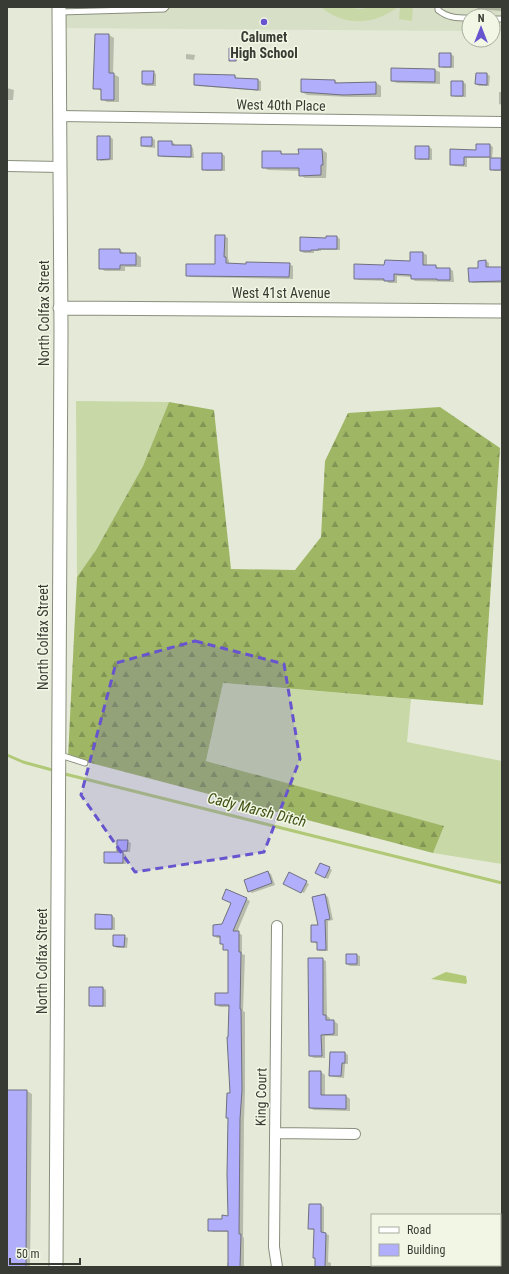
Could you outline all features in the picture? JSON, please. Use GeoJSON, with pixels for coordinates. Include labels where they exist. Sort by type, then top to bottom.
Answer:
{"type":"FeatureCollection","features":[{"type":"Feature","properties":{"kind":"street","name":"North Colfax Street"},"geometry":{"type":"LineString","coordinates":[[56,1267],[59,787],[63,756],[59,741],[59,9]]}},
{"type":"Feature","properties":{"kind":"street","name":"West 40th Place"},"geometry":{"type":"LineString","coordinates":[[59,116],[502,122]]}},
{"type":"Feature","properties":{"kind":"street"},"geometry":{"type":"LineString","coordinates":[[7,166],[60,167]]}},
{"type":"Feature","properties":{"kind":"street","name":"West 41st Avenue"},"geometry":{"type":"LineString","coordinates":[[60,308],[502,311]]}},
{"type":"Feature","properties":{"kind":"street","name":"King Court"},"geometry":{"type":"LineString","coordinates":[[277,926],[274,1248],[277,1267]]}},
{"type":"Feature","properties":{"kind":"street"},"geometry":{"type":"LineString","coordinates":[[275,1133],[355,1134]]}},
{"type":"Feature","properties":{"kind":"lane"},"geometry":{"type":"LineString","coordinates":[[59,9],[164,9],[166,7]]}},
{"type":"Feature","properties":{"kind":"lane"},"geometry":{"type":"LineString","coordinates":[[438,7],[438,10],[444,15],[453,18],[461,18]]}},
{"type":"Feature","properties":{"kind":"lane"},"geometry":{"type":"LineString","coordinates":[[63,756],[84,762]]}},
{"type":"Feature","properties":{"kind":"highlighted area"},"geometry":{"type":"Polygon","coordinates":[[[195,641],[284,664],[300,759],[264,852],[135,872],[81,795],[116,663],[195,641]]]}},
{"type":"Feature","properties":{"kind":"shaded area","name":"Calumet High School"},"geometry":{"type":"Polygon","coordinates":[[[59,7],[502,7],[502,31],[501,8],[461,8],[461,31],[59,28],[59,7]]]}},
{"type":"Feature","properties":{"kind":"shaded area"},"geometry":{"type":"Polygon","coordinates":[[[321,7],[345,7],[360,9],[372,7],[398,7],[389,13],[370,20],[349,21],[330,13],[321,7]]]}},
{"type":"Feature","properties":{"kind":"shaded area"},"geometry":{"type":"Polygon","coordinates":[[[400,7],[413,7],[412,21],[399,19],[400,7]]]}},
{"type":"Feature","properties":{"kind":"shaded area"},"geometry":{"type":"Polygon","coordinates":[[[76,401],[169,402],[143,466],[96,550],[77,577],[76,401]]]}},
{"type":"Feature","properties":{"kind":"shaded area"},"geometry":{"type":"Polygon","coordinates":[[[223,683],[411,699],[407,742],[502,761],[502,864],[433,853],[443,826],[206,761],[223,683]]]}},
{"type":"Feature","properties":{"kind":"shaded area"},"geometry":{"type":"Polygon","coordinates":[[[446,972],[466,976],[466,984],[431,979],[446,972]]]}},
{"type":"Feature","properties":{"kind":"green space"},"geometry":{"type":"Polygon","coordinates":[[[169,402],[214,410],[231,569],[295,570],[321,537],[325,461],[348,413],[440,407],[500,448],[483,705],[223,683],[206,761],[444,826],[433,853],[68,757],[77,577],[96,550],[143,466],[169,402]]]}},
{"type":"Feature","properties":{"kind":"building"},"geometry":{"type":"Polygon","coordinates":[[[95,34],[109,34],[109,73],[114,73],[114,100],[101,100],[101,89],[93,89],[95,34]]]}},
{"type":"Feature","properties":{"kind":"building"},"geometry":{"type":"Polygon","coordinates":[[[229,48],[236,48],[236,61],[229,61],[229,48]]]}},
{"type":"Feature","properties":{"kind":"building"},"geometry":{"type":"Polygon","coordinates":[[[439,53],[451,53],[451,67],[439,67],[439,53]]]}},
{"type":"Feature","properties":{"kind":"building"},"geometry":{"type":"Polygon","coordinates":[[[391,68],[435,69],[435,82],[391,81],[391,68]]]}},
{"type":"Feature","properties":{"kind":"building"},"geometry":{"type":"Polygon","coordinates":[[[142,71],[154,71],[153,84],[142,84],[142,71]]]}},
{"type":"Feature","properties":{"kind":"building"},"geometry":{"type":"Polygon","coordinates":[[[476,73],[487,73],[487,85],[475,84],[476,73]]]}},
{"type":"Feature","properties":{"kind":"building"},"geometry":{"type":"Polygon","coordinates":[[[194,74],[235,75],[235,78],[258,79],[258,90],[194,85],[194,74]]]}},
{"type":"Feature","properties":{"kind":"building"},"geometry":{"type":"Polygon","coordinates":[[[301,79],[335,80],[335,83],[376,82],[376,94],[343,95],[301,92],[301,79]]]}},
{"type":"Feature","properties":{"kind":"building"},"geometry":{"type":"Polygon","coordinates":[[[451,81],[463,81],[463,96],[451,96],[451,81]]]}},
{"type":"Feature","properties":{"kind":"building"},"geometry":{"type":"Polygon","coordinates":[[[97,136],[110,136],[110,159],[97,160],[97,136]]]}},
{"type":"Feature","properties":{"kind":"building"},"geometry":{"type":"Polygon","coordinates":[[[141,137],[152,137],[152,146],[141,146],[141,137]]]}},
{"type":"Feature","properties":{"kind":"building"},"geometry":{"type":"Polygon","coordinates":[[[158,141],[172,141],[172,145],[191,145],[191,157],[158,156],[158,141]]]}},
{"type":"Feature","properties":{"kind":"building"},"geometry":{"type":"Polygon","coordinates":[[[476,144],[490,144],[490,157],[464,157],[464,165],[450,165],[450,149],[476,150],[476,144]]]}},
{"type":"Feature","properties":{"kind":"building"},"geometry":{"type":"Polygon","coordinates":[[[415,146],[429,146],[429,159],[415,159],[415,146]]]}},
{"type":"Feature","properties":{"kind":"building"},"geometry":{"type":"Polygon","coordinates":[[[298,149],[322,149],[323,165],[321,165],[321,175],[299,176],[299,168],[262,168],[262,151],[281,151],[281,154],[299,154],[298,149]]]}},
{"type":"Feature","properties":{"kind":"building"},"geometry":{"type":"Polygon","coordinates":[[[202,153],[222,153],[222,170],[202,170],[202,153]]]}},
{"type":"Feature","properties":{"kind":"building"},"geometry":{"type":"Polygon","coordinates":[[[490,158],[501,158],[501,170],[490,170],[490,158]]]}},
{"type":"Feature","properties":{"kind":"building"},"geometry":{"type":"Polygon","coordinates":[[[215,235],[225,235],[224,257],[226,257],[226,263],[290,263],[289,277],[186,276],[186,264],[215,264],[215,235]]]}},
{"type":"Feature","properties":{"kind":"building"},"geometry":{"type":"Polygon","coordinates":[[[326,236],[337,236],[337,249],[300,251],[300,237],[326,238],[326,236]]]}},
{"type":"Feature","properties":{"kind":"building"},"geometry":{"type":"Polygon","coordinates":[[[99,249],[120,249],[120,253],[136,253],[136,265],[120,265],[120,269],[99,269],[99,249]]]}},
{"type":"Feature","properties":{"kind":"building"},"geometry":{"type":"Polygon","coordinates":[[[410,252],[423,252],[423,265],[436,265],[436,268],[450,268],[450,280],[411,279],[411,275],[394,274],[394,281],[384,281],[384,279],[354,279],[354,264],[384,265],[385,260],[410,261],[410,252]]]}},
{"type":"Feature","properties":{"kind":"building"},"geometry":{"type":"Polygon","coordinates":[[[486,260],[486,267],[502,267],[502,281],[469,282],[468,268],[478,268],[478,261],[486,260]]]}},
{"type":"Feature","properties":{"kind":"building"},"geometry":{"type":"Polygon","coordinates":[[[117,840],[128,840],[127,851],[117,851],[117,840]]]}},
{"type":"Feature","properties":{"kind":"building"},"geometry":{"type":"Polygon","coordinates":[[[104,852],[123,852],[123,863],[104,863],[104,852]]]}},
{"type":"Feature","properties":{"kind":"building"},"geometry":{"type":"Polygon","coordinates":[[[320,863],[330,867],[325,878],[315,873],[320,863]]]}},
{"type":"Feature","properties":{"kind":"building"},"geometry":{"type":"Polygon","coordinates":[[[268,871],[272,883],[248,892],[244,880],[268,871]]]}},
{"type":"Feature","properties":{"kind":"building"},"geometry":{"type":"Polygon","coordinates":[[[289,872],[307,881],[301,893],[283,884],[289,872]]]}},
{"type":"Feature","properties":{"kind":"building"},"geometry":{"type":"Polygon","coordinates":[[[226,889],[247,898],[233,931],[239,931],[239,952],[241,952],[240,1009],[242,1090],[240,1119],[240,1267],[228,1267],[228,1231],[208,1231],[208,1219],[222,1219],[222,1215],[228,1216],[228,1118],[226,1118],[227,1093],[230,1093],[227,1037],[229,1005],[215,1005],[215,993],[228,993],[228,950],[223,950],[223,944],[220,944],[220,936],[213,936],[213,925],[222,924],[231,903],[222,899],[226,889]]]}},
{"type":"Feature","properties":{"kind":"building"},"geometry":{"type":"Polygon","coordinates":[[[325,894],[330,919],[325,920],[326,950],[317,950],[317,942],[311,942],[311,925],[318,925],[312,897],[325,894]]]}},
{"type":"Feature","properties":{"kind":"building"},"geometry":{"type":"Polygon","coordinates":[[[95,914],[112,915],[112,929],[95,929],[95,914]]]}},
{"type":"Feature","properties":{"kind":"building"},"geometry":{"type":"Polygon","coordinates":[[[113,935],[125,935],[124,947],[113,946],[113,935]]]}},
{"type":"Feature","properties":{"kind":"building"},"geometry":{"type":"Polygon","coordinates":[[[346,954],[357,954],[357,964],[346,964],[346,954]]]}},
{"type":"Feature","properties":{"kind":"building"},"geometry":{"type":"Polygon","coordinates":[[[308,958],[323,958],[323,1015],[326,1015],[326,1020],[334,1020],[334,1034],[321,1035],[322,1056],[309,1056],[308,958]]]}},
{"type":"Feature","properties":{"kind":"building"},"geometry":{"type":"Polygon","coordinates":[[[89,987],[103,987],[103,1006],[89,1006],[89,987]]]}},
{"type":"Feature","properties":{"kind":"building"},"geometry":{"type":"Polygon","coordinates":[[[330,1052],[345,1052],[345,1063],[342,1063],[341,1076],[329,1076],[330,1052]]]}},
{"type":"Feature","properties":{"kind":"building"},"geometry":{"type":"Polygon","coordinates":[[[309,1071],[321,1071],[321,1095],[346,1095],[346,1109],[309,1108],[309,1071]]]}},
{"type":"Feature","properties":{"kind":"building"},"geometry":{"type":"Polygon","coordinates":[[[7,1090],[27,1090],[26,1267],[7,1267],[7,1090]]]}},
{"type":"Feature","properties":{"kind":"building"},"geometry":{"type":"Polygon","coordinates":[[[309,1204],[321,1204],[321,1232],[326,1233],[325,1267],[315,1267],[315,1258],[313,1258],[314,1229],[308,1229],[309,1204]]]}},
{"type":"Feature","properties":{"kind":"waterway","name":"Cady Marsh Ditch"},"geometry":{"type":"LineString","coordinates":[[7,755],[23,762],[56,771]]}},
{"type":"Feature","properties":{"kind":"waterway","name":"Cady Marsh Ditch"},"geometry":{"type":"LineString","coordinates":[[61,773],[502,883]]}},
{"type":"Feature","properties":{"kind":"place","name":"Calumet High School"},"geometry":{"type":"Point","coordinates":[264,22]}}]}
